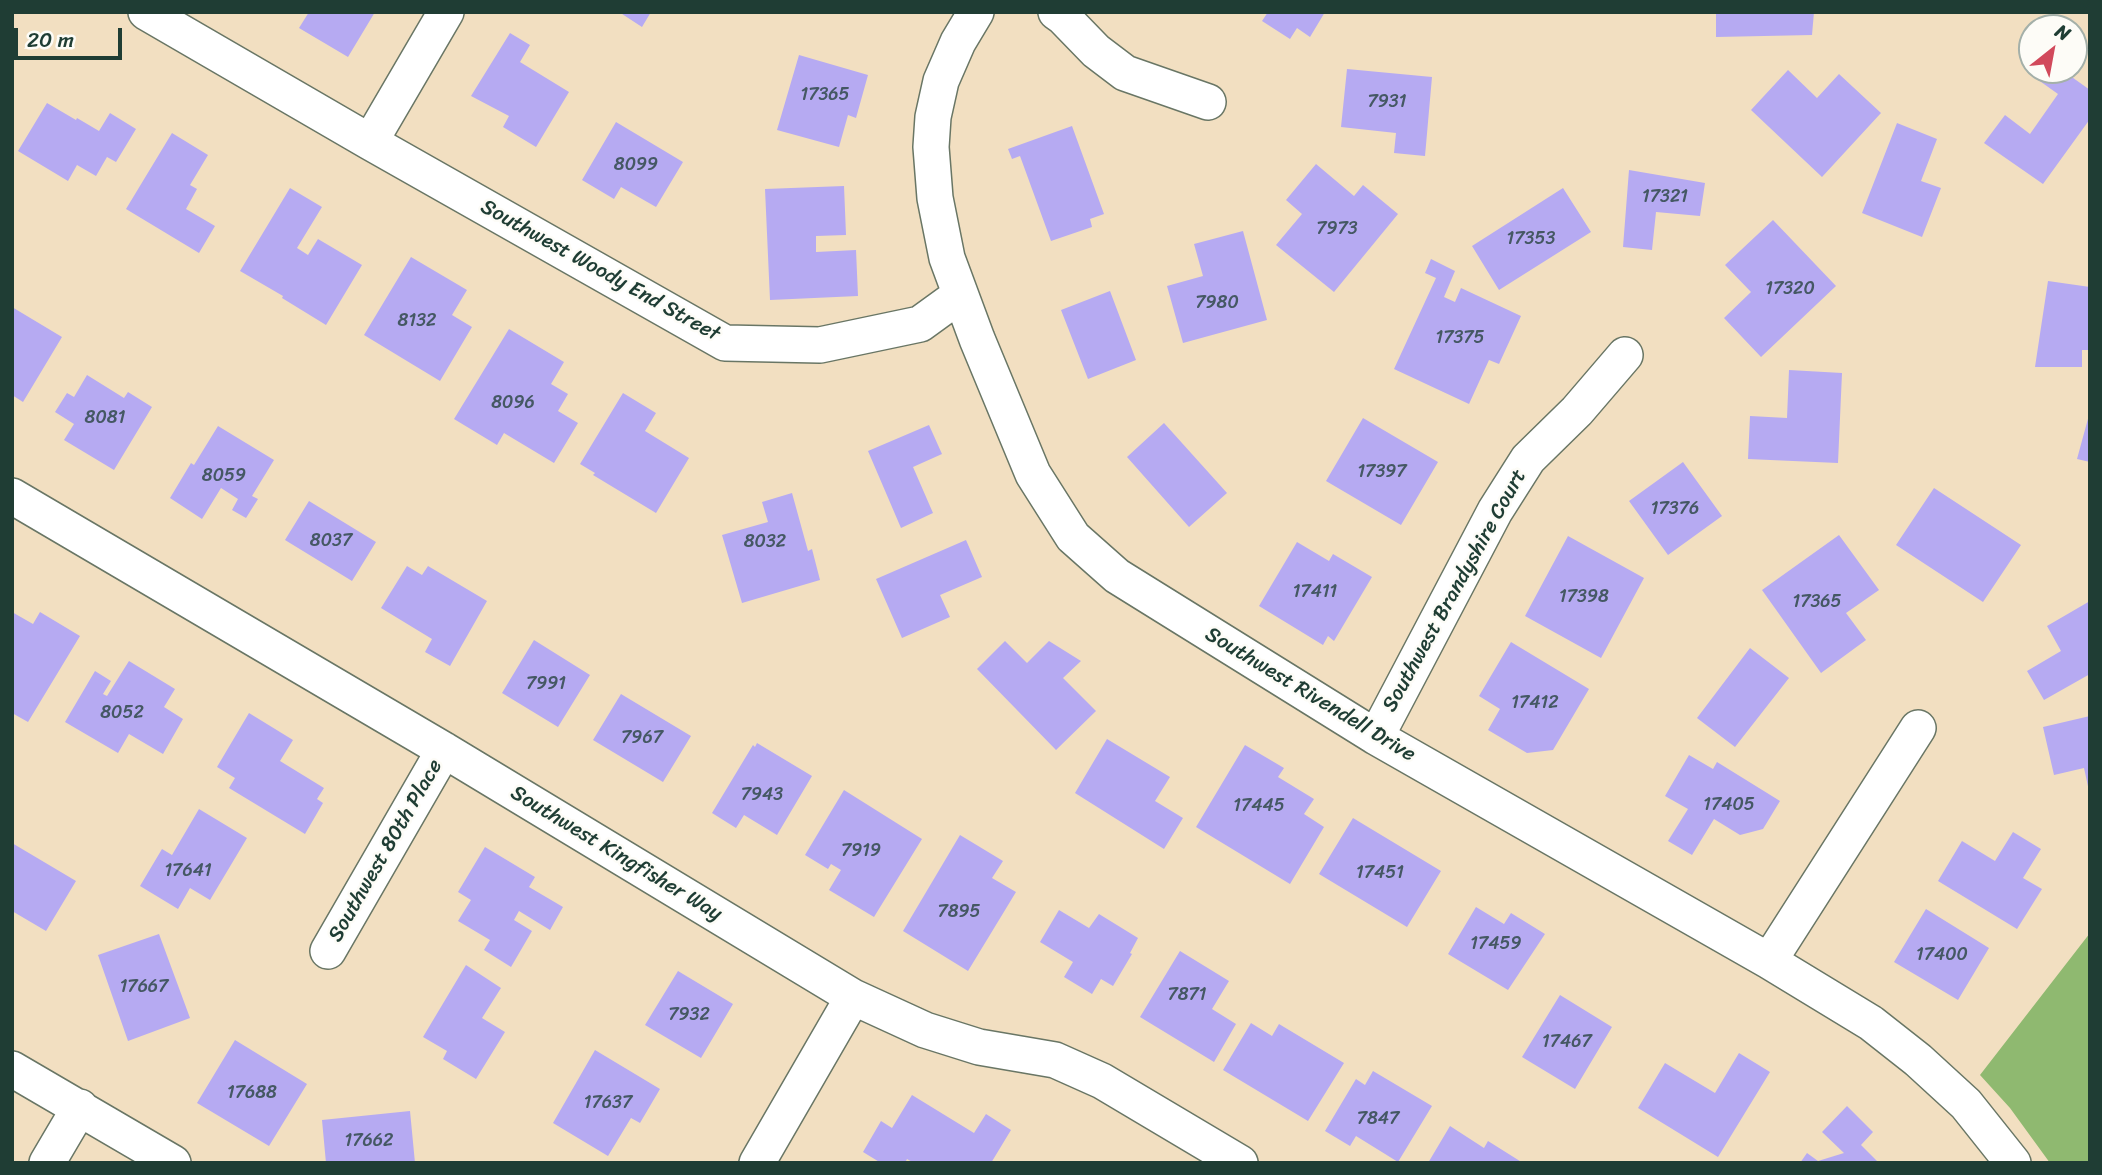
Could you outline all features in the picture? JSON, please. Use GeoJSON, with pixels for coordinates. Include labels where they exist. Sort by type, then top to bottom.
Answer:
{"type":"FeatureCollection","features":[{"type":"Feature","properties":{"kind":"street","name":"Southwest Woody End Street"},"geometry":{"type":"LineString","coordinates":[[146,12],[725,342],[820,345],[920,324],[960,295]]}},
{"type":"Feature","properties":{"kind":"street"},"geometry":{"type":"LineString","coordinates":[[370,142],[446,12]]}},
{"type":"Feature","properties":{"kind":"street","name":"Southwest Rivendell Drive"},"geometry":{"type":"LineString","coordinates":[[976,12],[958,42],[941,80],[933,117],[931,147],[935,198],[947,258],[960,295],[1033,474],[1073,537],[1117,576],[1376,737],[1769,961],[1871,1023],[1919,1060],[1966,1104],[2013,1163]]}},
{"type":"Feature","properties":{"kind":"street"},"geometry":{"type":"LineString","coordinates":[[1056,12],[1096,51],[1125,73],[1208,102]]}},
{"type":"Feature","properties":{"kind":"street","name":"Southwest Brandyshire Court"},"geometry":{"type":"LineString","coordinates":[[1376,737],[1495,511],[1528,459],[1577,411],[1625,355]]}},
{"type":"Feature","properties":{"kind":"street","name":"Southwest Kingfisher Way"},"geometry":{"type":"LineString","coordinates":[[12,496],[443,750],[853,997],[925,1030],[979,1047],[1055,1060],[1067,1065],[1102,1081],[1240,1163]]}},
{"type":"Feature","properties":{"kind":"street"},"geometry":{"type":"LineString","coordinates":[[1769,961],[1918,728]]}},
{"type":"Feature","properties":{"kind":"street","name":"Southwest 80th Place"},"geometry":{"type":"LineString","coordinates":[[328,951],[443,750]]}},
{"type":"Feature","properties":{"kind":"street"},"geometry":{"type":"LineString","coordinates":[[757,1163],[853,997]]}},
{"type":"Feature","properties":{"kind":"street"},"geometry":{"type":"LineString","coordinates":[[12,1069],[173,1163]]}},
{"type":"Feature","properties":{"kind":"street"},"geometry":{"type":"LineString","coordinates":[[47,1163],[80,1107]]}},
{"type":"Feature","properties":{"kind":"green space"},"geometry":{"type":"Polygon","coordinates":[[[2090,933],[2090,1163],[2050,1163],[2010,1108],[1980,1075],[2090,933]]]}},
{"type":"Feature","properties":{"kind":"building"},"geometry":{"type":"Polygon","coordinates":[[[309,12],[375,12],[348,57],[299,28],[309,12]]]}},
{"type":"Feature","properties":{"kind":"building"},"geometry":{"type":"Polygon","coordinates":[[[619,12],[651,12],[642,27],[619,12]]]}},
{"type":"Feature","properties":{"kind":"building"},"geometry":{"type":"Polygon","coordinates":[[[1268,12],[1325,12],[1310,37],[1297,28],[1290,39],[1262,21],[1268,12]]]}},
{"type":"Feature","properties":{"kind":"building"},"geometry":{"type":"Polygon","coordinates":[[[1716,12],[1814,12],[1812,35],[1716,37],[1716,12]]]}},
{"type":"Feature","properties":{"kind":"building"},"geometry":{"type":"Polygon","coordinates":[[[510,33],[530,45],[520,62],[569,92],[536,147],[503,127],[509,116],[471,96],[510,33]]]}},
{"type":"Feature","properties":{"kind":"building"},"geometry":{"type":"Polygon","coordinates":[[[799,55],[868,75],[856,118],[848,115],[839,147],[777,130],[799,55]]]}},
{"type":"Feature","properties":{"kind":"building"},"geometry":{"type":"Polygon","coordinates":[[[1347,69],[1432,77],[1425,156],[1394,153],[1396,133],[1341,127],[1347,69]]]}},
{"type":"Feature","properties":{"kind":"building"},"geometry":{"type":"Polygon","coordinates":[[[1788,70],[1817,98],[1839,74],[1881,113],[1822,177],[1751,110],[1788,70]]]}},
{"type":"Feature","properties":{"kind":"building"},"geometry":{"type":"Polygon","coordinates":[[[2044,84],[2082,84],[2090,90],[2090,119],[2043,184],[1984,143],[2005,115],[2030,134],[2058,94],[2044,84]]]}},
{"type":"Feature","properties":{"kind":"building"},"geometry":{"type":"Polygon","coordinates":[[[47,103],[99,131],[110,113],[136,129],[116,162],[107,157],[96,176],[77,165],[68,181],[18,151],[47,103]]]}},
{"type":"Feature","properties":{"kind":"building"},"geometry":{"type":"Polygon","coordinates":[[[616,122],[683,162],[656,207],[621,187],[614,199],[582,180],[616,122]]]}},
{"type":"Feature","properties":{"kind":"building"},"geometry":{"type":"Polygon","coordinates":[[[1897,123],[1937,139],[1921,181],[1941,188],[1922,237],[1862,213],[1897,123]]]}},
{"type":"Feature","properties":{"kind":"building"},"geometry":{"type":"Polygon","coordinates":[[[1072,126],[1104,214],[1090,219],[1092,227],[1051,241],[1020,156],[1012,159],[1008,149],[1072,126]]]}},
{"type":"Feature","properties":{"kind":"building"},"geometry":{"type":"Polygon","coordinates":[[[172,133],[208,155],[190,185],[197,189],[186,209],[215,226],[199,253],[126,209],[172,133]]]}},
{"type":"Feature","properties":{"kind":"building"},"geometry":{"type":"Polygon","coordinates":[[[1316,164],[1354,196],[1363,185],[1398,214],[1334,292],[1276,245],[1302,214],[1286,200],[1316,164]]]}},
{"type":"Feature","properties":{"kind":"building"},"geometry":{"type":"Polygon","coordinates":[[[1629,170],[1705,183],[1700,216],[1656,212],[1652,250],[1623,247],[1629,170]]]}},
{"type":"Feature","properties":{"kind":"building"},"geometry":{"type":"Polygon","coordinates":[[[844,186],[846,235],[816,236],[816,252],[856,250],[858,296],[770,300],[765,189],[844,186]]]}},
{"type":"Feature","properties":{"kind":"building"},"geometry":{"type":"Polygon","coordinates":[[[290,188],[322,207],[297,248],[308,255],[318,239],[362,265],[326,325],[240,271],[290,188]]]}},
{"type":"Feature","properties":{"kind":"building"},"geometry":{"type":"Polygon","coordinates":[[[1563,188],[1591,232],[1499,290],[1472,246],[1563,188]]]}},
{"type":"Feature","properties":{"kind":"building"},"geometry":{"type":"Polygon","coordinates":[[[1773,220],[1836,286],[1761,357],[1724,318],[1751,292],[1725,265],[1773,220]]]}},
{"type":"Feature","properties":{"kind":"building"},"geometry":{"type":"Polygon","coordinates":[[[1243,231],[1267,320],[1183,343],[1167,286],[1203,276],[1194,244],[1243,231]]]}},
{"type":"Feature","properties":{"kind":"building"},"geometry":{"type":"Polygon","coordinates":[[[411,257],[467,290],[452,315],[472,327],[440,381],[364,335],[411,257]]]}},
{"type":"Feature","properties":{"kind":"building"},"geometry":{"type":"Polygon","coordinates":[[[1431,259],[1455,271],[1444,297],[1455,302],[1461,288],[1521,316],[1499,364],[1489,360],[1469,404],[1394,369],[1436,278],[1425,273],[1431,259]]]}},
{"type":"Feature","properties":{"kind":"building"},"geometry":{"type":"Polygon","coordinates":[[[2048,281],[2090,287],[2090,350],[2082,350],[2082,367],[2035,367],[2048,281]]]}},
{"type":"Feature","properties":{"kind":"building"},"geometry":{"type":"Polygon","coordinates":[[[1110,291],[1136,360],[1088,379],[1061,310],[1110,291]]]}},
{"type":"Feature","properties":{"kind":"building"},"geometry":{"type":"Polygon","coordinates":[[[12,307],[62,337],[23,402],[12,395],[12,307]]]}},
{"type":"Feature","properties":{"kind":"building"},"geometry":{"type":"Polygon","coordinates":[[[509,329],[564,362],[551,384],[568,394],[558,411],[578,423],[554,463],[504,433],[497,445],[454,419],[509,329]]]}},
{"type":"Feature","properties":{"kind":"building"},"geometry":{"type":"Polygon","coordinates":[[[1789,370],[1842,373],[1838,463],[1748,459],[1750,416],[1787,418],[1789,370]]]}},
{"type":"Feature","properties":{"kind":"building"},"geometry":{"type":"Polygon","coordinates":[[[87,375],[124,398],[128,392],[152,407],[114,470],[64,440],[74,424],[55,412],[67,393],[74,397],[87,375]]]}},
{"type":"Feature","properties":{"kind":"building"},"geometry":{"type":"Polygon","coordinates":[[[623,393],[656,413],[645,431],[689,458],[656,513],[593,475],[595,473],[580,464],[623,393]]]}},
{"type":"Feature","properties":{"kind":"building"},"geometry":{"type":"Polygon","coordinates":[[[2090,415],[2090,462],[2077,459],[2090,415]]]}},
{"type":"Feature","properties":{"kind":"building"},"geometry":{"type":"Polygon","coordinates":[[[1363,418],[1438,462],[1401,525],[1326,481],[1363,418]]]}},
{"type":"Feature","properties":{"kind":"building"},"geometry":{"type":"Polygon","coordinates":[[[1164,423],[1227,493],[1189,527],[1127,457],[1164,423]]]}},
{"type":"Feature","properties":{"kind":"building"},"geometry":{"type":"Polygon","coordinates":[[[929,425],[942,454],[913,467],[933,513],[901,528],[868,451],[929,425]]]}},
{"type":"Feature","properties":{"kind":"building"},"geometry":{"type":"Polygon","coordinates":[[[218,426],[274,460],[252,496],[258,499],[246,518],[232,510],[238,499],[221,488],[202,519],[170,498],[218,426]]]}},
{"type":"Feature","properties":{"kind":"building"},"geometry":{"type":"Polygon","coordinates":[[[1683,462],[1722,516],[1668,555],[1629,501],[1683,462]]]}},
{"type":"Feature","properties":{"kind":"building"},"geometry":{"type":"Polygon","coordinates":[[[1934,488],[2021,545],[1983,602],[1896,545],[1934,488]]]}},
{"type":"Feature","properties":{"kind":"building"},"geometry":{"type":"Polygon","coordinates":[[[792,493],[808,551],[812,549],[820,580],[742,603],[722,535],[768,522],[762,502],[792,493]]]}},
{"type":"Feature","properties":{"kind":"building"},"geometry":{"type":"Polygon","coordinates":[[[309,501],[376,542],[352,581],[285,540],[309,501]]]}},
{"type":"Feature","properties":{"kind":"building"},"geometry":{"type":"Polygon","coordinates":[[[1839,535],[1879,590],[1846,613],[1866,640],[1821,673],[1762,590],[1839,535]]]}},
{"type":"Feature","properties":{"kind":"building"},"geometry":{"type":"Polygon","coordinates":[[[1568,536],[1644,578],[1601,658],[1525,616],[1568,536]]]}},
{"type":"Feature","properties":{"kind":"building"},"geometry":{"type":"Polygon","coordinates":[[[966,540],[982,577],[940,595],[950,617],[902,638],[876,579],[966,540]]]}},
{"type":"Feature","properties":{"kind":"building"},"geometry":{"type":"Polygon","coordinates":[[[1297,542],[1329,561],[1333,554],[1372,577],[1334,641],[1328,636],[1323,645],[1259,606],[1297,542]]]}},
{"type":"Feature","properties":{"kind":"building"},"geometry":{"type":"Polygon","coordinates":[[[407,566],[422,575],[428,566],[487,601],[450,666],[425,652],[432,639],[381,608],[407,566]]]}},
{"type":"Feature","properties":{"kind":"building"},"geometry":{"type":"Polygon","coordinates":[[[2090,601],[2090,674],[2044,700],[2027,671],[2061,651],[2047,626],[2090,601]]]}},
{"type":"Feature","properties":{"kind":"building"},"geometry":{"type":"Polygon","coordinates":[[[12,612],[33,624],[40,612],[80,636],[28,722],[12,713],[12,612]]]}},
{"type":"Feature","properties":{"kind":"building"},"geometry":{"type":"Polygon","coordinates":[[[534,640],[590,675],[558,727],[502,693],[534,640]]]}},
{"type":"Feature","properties":{"kind":"building"},"geometry":{"type":"Polygon","coordinates":[[[1005,641],[1027,663],[1049,641],[1081,661],[1063,678],[1096,711],[1056,750],[977,669],[1005,641]]]}},
{"type":"Feature","properties":{"kind":"building"},"geometry":{"type":"Polygon","coordinates":[[[1511,642],[1589,689],[1553,750],[1527,753],[1488,730],[1500,709],[1479,696],[1511,642]]]}},
{"type":"Feature","properties":{"kind":"building"},"geometry":{"type":"Polygon","coordinates":[[[1750,648],[1789,678],[1735,747],[1697,718],[1750,648]]]}},
{"type":"Feature","properties":{"kind":"building"},"geometry":{"type":"Polygon","coordinates":[[[129,661],[175,689],[164,707],[183,719],[163,754],[129,734],[118,753],[65,722],[95,671],[111,681],[103,694],[107,696],[129,661]]]}},
{"type":"Feature","properties":{"kind":"building"},"geometry":{"type":"Polygon","coordinates":[[[621,694],[691,736],[663,782],[593,740],[621,694]]]}},
{"type":"Feature","properties":{"kind":"building"},"geometry":{"type":"Polygon","coordinates":[[[249,713],[293,740],[280,761],[324,788],[317,799],[323,803],[305,834],[229,788],[235,778],[217,767],[249,713]]]}},
{"type":"Feature","properties":{"kind":"building"},"geometry":{"type":"Polygon","coordinates":[[[2090,716],[2089,791],[2084,768],[2054,775],[2043,727],[2090,716]]]}},
{"type":"Feature","properties":{"kind":"building"},"geometry":{"type":"Polygon","coordinates":[[[1107,739],[1170,777],[1155,801],[1183,818],[1164,849],[1075,793],[1107,739]]]}},
{"type":"Feature","properties":{"kind":"building"},"geometry":{"type":"Polygon","coordinates":[[[757,743],[812,776],[777,835],[744,815],[736,828],[712,813],[753,745],[755,747],[757,743]]]}},
{"type":"Feature","properties":{"kind":"building"},"geometry":{"type":"Polygon","coordinates":[[[1245,745],[1284,768],[1278,777],[1314,799],[1304,814],[1324,827],[1290,884],[1196,827],[1245,745]]]}},
{"type":"Feature","properties":{"kind":"building"},"geometry":{"type":"Polygon","coordinates":[[[1689,755],[1713,769],[1717,762],[1780,801],[1763,829],[1740,835],[1714,819],[1692,855],[1668,841],[1688,809],[1665,796],[1689,755]]]}},
{"type":"Feature","properties":{"kind":"building"},"geometry":{"type":"Polygon","coordinates":[[[844,790],[922,839],[874,917],[829,890],[841,870],[831,864],[828,869],[805,855],[844,790]]]}},
{"type":"Feature","properties":{"kind":"building"},"geometry":{"type":"Polygon","coordinates":[[[199,809],[247,838],[210,900],[190,888],[178,909],[140,886],[162,849],[172,855],[199,809]]]}},
{"type":"Feature","properties":{"kind":"building"},"geometry":{"type":"Polygon","coordinates":[[[1353,818],[1441,871],[1407,927],[1319,874],[1353,818]]]}},
{"type":"Feature","properties":{"kind":"building"},"geometry":{"type":"Polygon","coordinates":[[[2013,832],[2041,849],[2023,878],[2042,889],[2017,929],[1938,881],[1962,841],[1995,861],[2013,832]]]}},
{"type":"Feature","properties":{"kind":"building"},"geometry":{"type":"Polygon","coordinates":[[[960,835],[1003,861],[992,878],[1016,892],[968,971],[903,931],[960,835]]]}},
{"type":"Feature","properties":{"kind":"building"},"geometry":{"type":"Polygon","coordinates":[[[12,843],[76,881],[46,931],[12,911],[12,843]]]}},
{"type":"Feature","properties":{"kind":"building"},"geometry":{"type":"Polygon","coordinates":[[[485,847],[535,877],[529,887],[563,907],[550,930],[519,911],[514,920],[532,931],[511,967],[484,950],[490,940],[458,921],[471,900],[458,892],[485,847]]]}},
{"type":"Feature","properties":{"kind":"building"},"geometry":{"type":"Polygon","coordinates":[[[1476,907],[1504,924],[1511,913],[1545,934],[1508,990],[1448,954],[1476,907]]]}},
{"type":"Feature","properties":{"kind":"building"},"geometry":{"type":"Polygon","coordinates":[[[1926,909],[1989,948],[1958,1000],[1894,962],[1926,909]]]}},
{"type":"Feature","properties":{"kind":"building"},"geometry":{"type":"Polygon","coordinates":[[[1059,910],[1089,928],[1099,914],[1138,938],[1113,986],[1101,979],[1092,994],[1064,977],[1073,962],[1040,942],[1059,910]]]}},
{"type":"Feature","properties":{"kind":"building"},"geometry":{"type":"Polygon","coordinates":[[[159,934],[190,1018],[128,1041],[98,955],[159,934]]]}},
{"type":"Feature","properties":{"kind":"building"},"geometry":{"type":"Polygon","coordinates":[[[1180,951],[1229,981],[1212,1009],[1236,1024],[1214,1062],[1140,1017],[1180,951]]]}},
{"type":"Feature","properties":{"kind":"building"},"geometry":{"type":"Polygon","coordinates":[[[466,965],[501,988],[482,1018],[505,1032],[476,1079],[443,1059],[447,1051],[423,1037],[466,965]]]}},
{"type":"Feature","properties":{"kind":"building"},"geometry":{"type":"Polygon","coordinates":[[[678,971],[733,1004],[701,1058],[645,1025],[678,971]]]}},
{"type":"Feature","properties":{"kind":"building"},"geometry":{"type":"Polygon","coordinates":[[[1560,995],[1612,1027],[1575,1089],[1522,1057],[1560,995]]]}},
{"type":"Feature","properties":{"kind":"building"},"geometry":{"type":"Polygon","coordinates":[[[1251,1023],[1272,1036],[1279,1024],[1344,1063],[1308,1121],[1223,1070],[1251,1023]]]}},
{"type":"Feature","properties":{"kind":"building"},"geometry":{"type":"Polygon","coordinates":[[[235,1040],[307,1084],[269,1146],[197,1103],[235,1040]]]}},
{"type":"Feature","properties":{"kind":"building"},"geometry":{"type":"Polygon","coordinates":[[[595,1050],[660,1089],[640,1123],[631,1118],[608,1156],[553,1123],[595,1050]]]}},
{"type":"Feature","properties":{"kind":"building"},"geometry":{"type":"Polygon","coordinates":[[[1739,1053],[1770,1072],[1718,1157],[1638,1108],[1665,1063],[1715,1093],[1739,1053]]]}},
{"type":"Feature","properties":{"kind":"building"},"geometry":{"type":"Polygon","coordinates":[[[1373,1071],[1432,1106],[1398,1162],[1356,1136],[1350,1146],[1325,1131],[1356,1079],[1365,1085],[1373,1071]]]}},
{"type":"Feature","properties":{"kind":"building"},"geometry":{"type":"Polygon","coordinates":[[[912,1095],[974,1133],[986,1114],[1011,1130],[991,1163],[914,1163],[907,1159],[905,1163],[881,1163],[863,1152],[881,1121],[892,1128],[912,1095]]]}},
{"type":"Feature","properties":{"kind":"building"},"geometry":{"type":"Polygon","coordinates":[[[1847,1106],[1873,1132],[1861,1145],[1879,1163],[1800,1163],[1807,1153],[1818,1161],[1844,1153],[1822,1132],[1847,1106]]]}},
{"type":"Feature","properties":{"kind":"building"},"geometry":{"type":"Polygon","coordinates":[[[410,1111],[415,1163],[326,1163],[322,1120],[410,1111]]]}},
{"type":"Feature","properties":{"kind":"building"},"geometry":{"type":"Polygon","coordinates":[[[1450,1126],[1484,1148],[1488,1141],[1523,1163],[1428,1163],[1450,1126]]]}}]}
